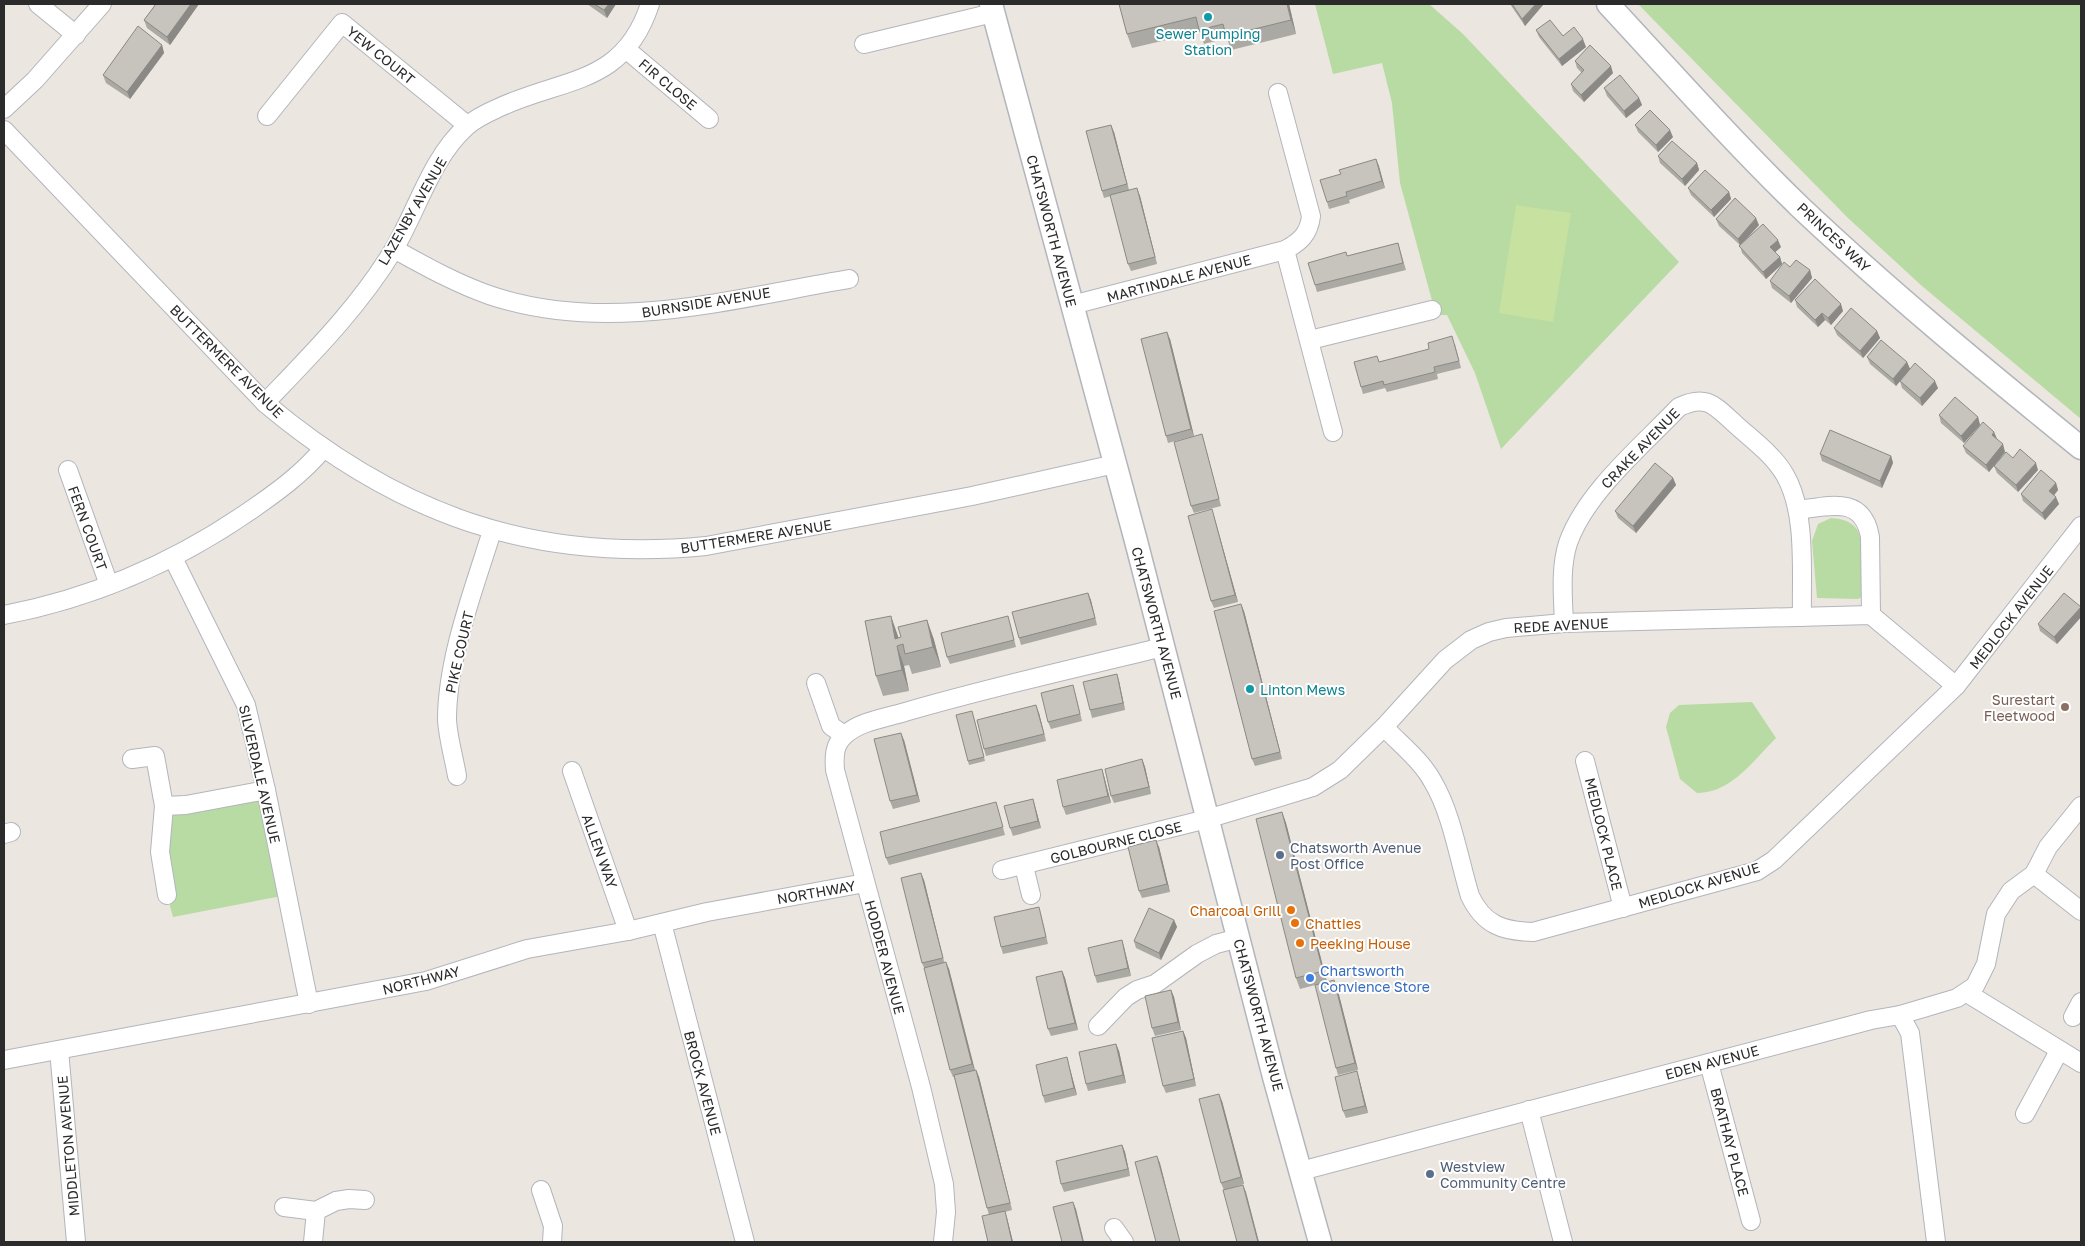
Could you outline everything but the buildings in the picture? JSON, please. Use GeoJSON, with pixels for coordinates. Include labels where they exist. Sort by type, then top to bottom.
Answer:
{"type":"FeatureCollection","features":[{"type":"Feature","properties":{"kind":"street"},"geometry":{"type":"LineString","coordinates":[[38,4],[76,35]]}},
{"type":"Feature","properties":{"kind":"street"},"geometry":{"type":"LineString","coordinates":[[4,109],[35,80],[102,4]]}},
{"type":"Feature","properties":{"kind":"street","name":"LAZENBY AVENUE"},"geometry":{"type":"LineString","coordinates":[[266,403],[346,314],[394,249],[431,174],[467,126],[519,97],[577,82],[604,68],[627,50],[644,22],[650,4]]}},
{"type":"Feature","properties":{"kind":"street","name":"PRINCES WAY"},"geometry":{"type":"LineString","coordinates":[[1608,4],[1800,207],[1929,324],[2081,448]]}},
{"type":"Feature","properties":{"kind":"street"},"geometry":{"type":"LineString","coordinates":[[864,44],[992,9]]}},
{"type":"Feature","properties":{"kind":"street","name":"CHATSWORTH AVENUE"},"geometry":{"type":"LineString","coordinates":[[992,9],[1115,464],[1238,938],[1320,1242]]}},
{"type":"Feature","properties":{"kind":"street","name":"YEW COURT"},"geometry":{"type":"LineString","coordinates":[[267,116],[342,23],[467,126]]}},
{"type":"Feature","properties":{"kind":"street","name":"FIR CLOSE"},"geometry":{"type":"LineString","coordinates":[[627,50],[709,119]]}},
{"type":"Feature","properties":{"kind":"street","name":"MARTINDALE AVENUE"},"geometry":{"type":"LineString","coordinates":[[1072,305],[1285,250],[1305,235],[1310,227],[1311,216],[1278,93]]}},
{"type":"Feature","properties":{"kind":"street","name":"BUTTERMERE AVENUE"},"geometry":{"type":"LineString","coordinates":[[4,130],[266,403],[323,449],[412,500],[492,531],[549,543],[605,550],[667,550],[706,546],[944,502],[1115,464]]}},
{"type":"Feature","properties":{"kind":"street","name":"BURNSIDE AVENUE"},"geometry":{"type":"LineString","coordinates":[[394,249],[439,275],[490,295],[521,304],[598,313],[639,313],[683,308],[848,278]]}},
{"type":"Feature","properties":{"kind":"street"},"geometry":{"type":"LineString","coordinates":[[1285,250],[1333,432]]}},
{"type":"Feature","properties":{"kind":"street"},"geometry":{"type":"LineString","coordinates":[[1310,340],[1432,310]]}},
{"type":"Feature","properties":{"kind":"street","name":"CRAKE AVENUE"},"geometry":{"type":"LineString","coordinates":[[1564,623],[1562,579],[1568,545],[1579,518],[1594,496],[1679,407],[1693,400],[1706,401],[1718,408],[1775,461],[1785,474],[1798,510],[1802,617]]}},
{"type":"Feature","properties":{"kind":"street"},"geometry":{"type":"LineString","coordinates":[[4,614],[109,586],[173,558],[223,528],[286,486],[323,449]]}},
{"type":"Feature","properties":{"kind":"street","name":"FERN COURT"},"geometry":{"type":"LineString","coordinates":[[68,470],[109,586]]}},
{"type":"Feature","properties":{"kind":"street"},"geometry":{"type":"LineString","coordinates":[[1798,510],[1838,505],[1852,508],[1861,515],[1868,526],[1870,537],[1871,615],[1956,686]]}},
{"type":"Feature","properties":{"kind":"street","name":"MEDLOCK AVENUE"},"geometry":{"type":"LineString","coordinates":[[1384,728],[1422,766],[1433,780],[1442,798],[1470,896],[1477,910],[1488,921],[1516,932],[1533,932],[1757,871],[1769,863],[1856,784],[1956,686],[2081,526]]}},
{"type":"Feature","properties":{"kind":"street","name":"PIKE COURT"},"geometry":{"type":"LineString","coordinates":[[457,776],[447,722],[448,690],[458,647],[492,531]]}},
{"type":"Feature","properties":{"kind":"street","name":"SILVERDALE AVENUE"},"geometry":{"type":"LineString","coordinates":[[173,558],[246,705],[266,790],[309,1004]]}},
{"type":"Feature","properties":{"kind":"street","name":"REDE AVENUE"},"geometry":{"type":"LineString","coordinates":[[1207,819],[1313,787],[1340,770],[1384,728],[1445,660],[1471,640],[1506,628],[1564,623],[1871,615]]}},
{"type":"Feature","properties":{"kind":"street"},"geometry":{"type":"LineString","coordinates":[[816,683],[831,726],[844,735],[856,727],[940,702],[1163,647]]}},
{"type":"Feature","properties":{"kind":"street","name":"HODDER AVENUE"},"geometry":{"type":"LineString","coordinates":[[844,735],[836,746],[835,770],[921,1087],[944,1184],[946,1212],[943,1242]]}},
{"type":"Feature","properties":{"kind":"street"},"geometry":{"type":"LineString","coordinates":[[132,760],[154,756],[164,806],[160,852],[166,895]]}},
{"type":"Feature","properties":{"kind":"street","name":"MEDLOCK PLACE"},"geometry":{"type":"LineString","coordinates":[[1585,761],[1623,908]]}},
{"type":"Feature","properties":{"kind":"street","name":"ALLEN WAY"},"geometry":{"type":"LineString","coordinates":[[572,771],[628,931]]}},
{"type":"Feature","properties":{"kind":"street"},"geometry":{"type":"LineString","coordinates":[[164,806],[186,805],[266,790]]}},
{"type":"Feature","properties":{"kind":"street"},"geometry":{"type":"LineString","coordinates":[[2080,1063],[1967,993],[1975,986],[1986,964],[1996,914],[2011,891],[2034,874],[2048,846],[2081,806]]}},
{"type":"Feature","properties":{"kind":"street","name":"GOLBOURNE CLOSE"},"geometry":{"type":"LineString","coordinates":[[1002,870],[1207,819]]}},
{"type":"Feature","properties":{"kind":"street"},"geometry":{"type":"LineString","coordinates":[[1024,866],[1031,895]]}},
{"type":"Feature","properties":{"kind":"street"},"geometry":{"type":"LineString","coordinates":[[2034,874],[2081,911]]}},
{"type":"Feature","properties":{"kind":"street","name":"NORTHWAY"},"geometry":{"type":"LineString","coordinates":[[4,1060],[309,1004],[444,976],[527,949],[628,931],[707,912],[865,883]]}},
{"type":"Feature","properties":{"kind":"street","name":"BROCK AVENUE"},"geometry":{"type":"LineString","coordinates":[[662,923],[745,1242]]}},
{"type":"Feature","properties":{"kind":"street"},"geometry":{"type":"LineString","coordinates":[[1098,1026],[1126,997],[1137,990],[1155,984],[1172,974],[1182,963],[1216,944],[1238,938]]}},
{"type":"Feature","properties":{"kind":"street","name":"EDEN AVENUE"},"geometry":{"type":"LineString","coordinates":[[1301,1171],[1529,1110],[1900,1015],[1957,998],[1967,993]]}},
{"type":"Feature","properties":{"kind":"street"},"geometry":{"type":"LineString","coordinates":[[1900,1015],[1910,1033],[1936,1242]]}},
{"type":"Feature","properties":{"kind":"street","name":"MIDDLETON AVENUE"},"geometry":{"type":"LineString","coordinates":[[59,1050],[76,1242]]}},
{"type":"Feature","properties":{"kind":"street"},"geometry":{"type":"LineString","coordinates":[[2025,1114],[2059,1051]]}},
{"type":"Feature","properties":{"kind":"street","name":"BRATHAY PLACE"},"geometry":{"type":"LineString","coordinates":[[1708,1064],[1751,1221]]}},
{"type":"Feature","properties":{"kind":"street"},"geometry":{"type":"LineString","coordinates":[[1529,1110],[1563,1242]]}},
{"type":"Feature","properties":{"kind":"street"},"geometry":{"type":"LineString","coordinates":[[541,1190],[553,1226],[552,1242]]}},
{"type":"Feature","properties":{"kind":"street"},"geometry":{"type":"LineString","coordinates":[[284,1207],[316,1211],[336,1201],[350,1199],[365,1200]]}},
{"type":"Feature","properties":{"kind":"street"},"geometry":{"type":"LineString","coordinates":[[312,1242],[316,1211]]}},
{"type":"Feature","properties":{"kind":"green space"},"geometry":{"type":"Polygon","coordinates":[[[1315,4],[1429,4],[1463,34],[1679,262],[1501,449],[1475,373],[1447,315],[1436,315],[1400,183],[1392,103],[1382,63],[1333,74],[1315,4]]]}},
{"type":"Feature","properties":{"kind":"green space"},"geometry":{"type":"Polygon","coordinates":[[[1638,4],[2081,4],[2081,419],[1922,286],[1848,218],[1638,4]]]}},
{"type":"Feature","properties":{"kind":"green space"},"geometry":{"type":"Polygon","coordinates":[[[1516,205],[1571,213],[1553,322],[1499,313],[1516,205]]]}},
{"type":"Feature","properties":{"kind":"green space"},"geometry":{"type":"Polygon","coordinates":[[[1831,518],[1848,522],[1859,533],[1862,550],[1864,596],[1858,599],[1817,598],[1812,541],[1818,524],[1831,518]]]}},
{"type":"Feature","properties":{"kind":"green space"},"geometry":{"type":"Polygon","coordinates":[[[1752,702],[1776,738],[1750,766],[1731,782],[1709,792],[1697,793],[1680,779],[1666,727],[1670,713],[1679,705],[1752,702]]]}},
{"type":"Feature","properties":{"kind":"green space"},"geometry":{"type":"Polygon","coordinates":[[[266,790],[287,895],[173,917],[167,895],[164,806],[266,790]]]}},
{"type":"Feature","properties":{"kind":"place","name":"Sewer Pumping Station"},"geometry":{"type":"Point","coordinates":[1208,17]}},
{"type":"Feature","properties":{"kind":"place","name":"Linton Mews"},"geometry":{"type":"Point","coordinates":[1250,689]}},
{"type":"Feature","properties":{"kind":"place","name":"Surestart Fleetwood"},"geometry":{"type":"Point","coordinates":[2065,707]}},
{"type":"Feature","properties":{"kind":"place","name":"Chatsworth Avenue Post Office"},"geometry":{"type":"Point","coordinates":[1280,855]}},
{"type":"Feature","properties":{"kind":"place","name":"Charcoal Grill"},"geometry":{"type":"Point","coordinates":[1291,910]}},
{"type":"Feature","properties":{"kind":"place","name":"Chatties"},"geometry":{"type":"Point","coordinates":[1295,923]}},
{"type":"Feature","properties":{"kind":"place","name":"Peeking House"},"geometry":{"type":"Point","coordinates":[1300,943]}},
{"type":"Feature","properties":{"kind":"place","name":"Chartsworth Convience Store"},"geometry":{"type":"Point","coordinates":[1310,978]}},
{"type":"Feature","properties":{"kind":"place","name":"Westview Community Centre"},"geometry":{"type":"Point","coordinates":[1430,1174]}}]}
